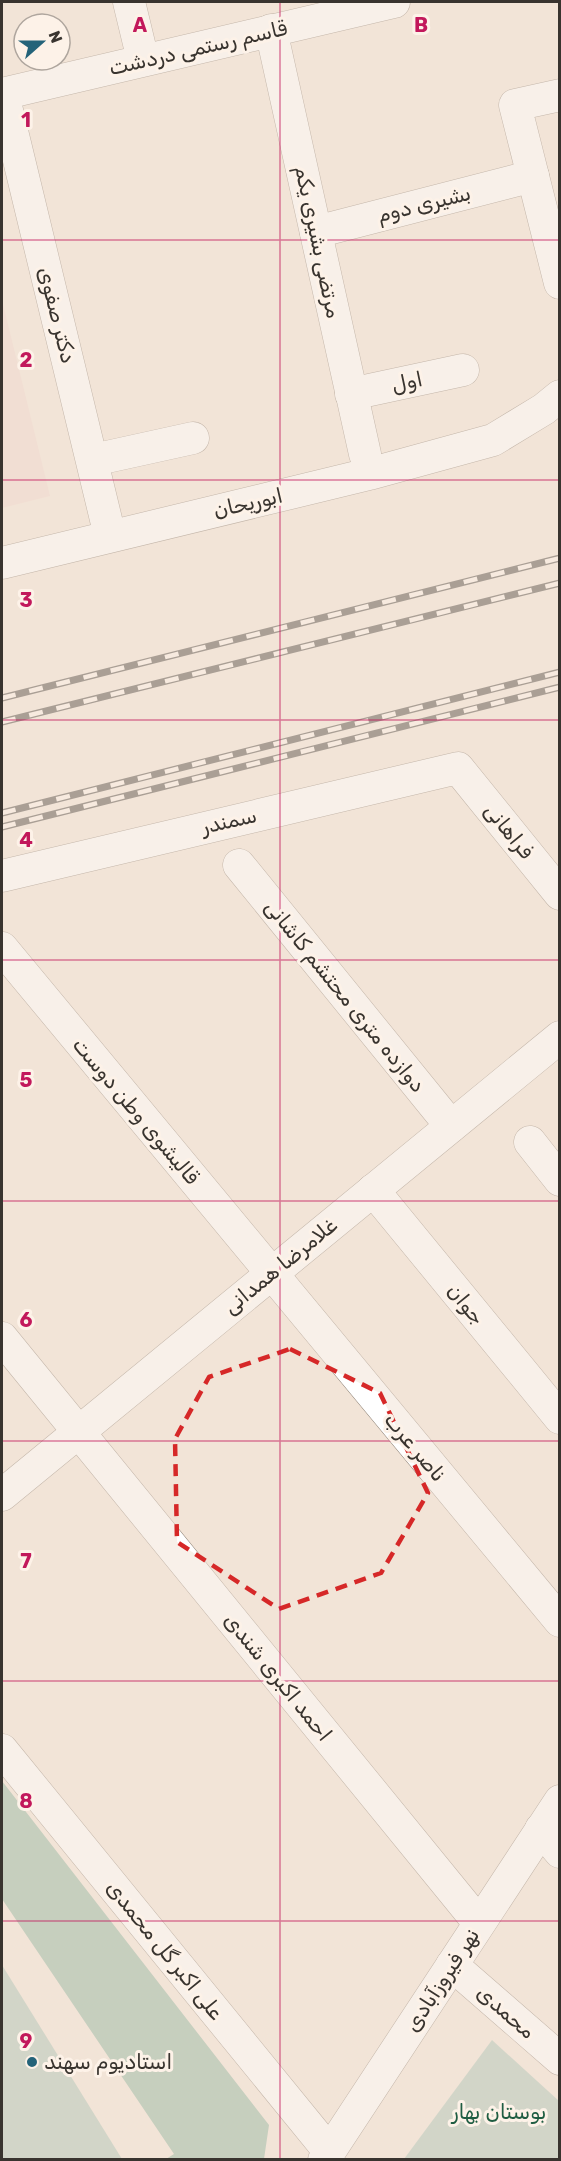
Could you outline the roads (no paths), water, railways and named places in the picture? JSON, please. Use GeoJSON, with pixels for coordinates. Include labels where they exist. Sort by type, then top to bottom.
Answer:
{"type":"FeatureCollection","features":[{"type":"Feature","properties":{"kind":"street"},"geometry":{"type":"LineString","coordinates":[[129,2],[143,60]]}},
{"type":"Feature","properties":{"kind":"street","name":"قاسم رستمی دردشت"},"geometry":{"type":"LineString","coordinates":[[2,94],[394,2]]}},
{"type":"Feature","properties":{"kind":"street","name":"مرتضی بشیری یکم"},"geometry":{"type":"LineString","coordinates":[[271,30],[365,454]]}},
{"type":"Feature","properties":{"kind":"street","name":"دکتر صفوی"},"geometry":{"type":"LineString","coordinates":[[2,94],[110,536]]}},
{"type":"Feature","properties":{"kind":"street"},"geometry":{"type":"LineString","coordinates":[[560,95],[515,105],[532,176],[553,230],[560,283]]}},
{"type":"Feature","properties":{"kind":"street","name":"بشیری دوم"},"geometry":{"type":"LineString","coordinates":[[316,232],[532,176]]}},
{"type":"Feature","properties":{"kind":"street","name":"اول"},"geometry":{"type":"LineString","coordinates":[[351,394],[463,370]]}},
{"type":"Feature","properties":{"kind":"street","name":"ابوریحان"},"geometry":{"type":"LineString","coordinates":[[2,563],[369,474],[493,440],[544,409],[560,396]]}},
{"type":"Feature","properties":{"kind":"street"},"geometry":{"type":"LineString","coordinates":[[93,460],[193,438]]}},
{"type":"Feature","properties":{"kind":"street","name":"سمندر"},"geometry":{"type":"LineString","coordinates":[[2,876],[458,768]]}},
{"type":"Feature","properties":{"kind":"street","name":"فراهانی"},"geometry":{"type":"LineString","coordinates":[[458,768],[560,894]]}},
{"type":"Feature","properties":{"kind":"street","name":"دوازده متری محتشم کاشانی"},"geometry":{"type":"LineString","coordinates":[[239,865],[451,1126]]}},
{"type":"Feature","properties":{"kind":"street","name":"قالیشوی وطن دوست"},"geometry":{"type":"LineString","coordinates":[[2,948],[271,1273]]}},
{"type":"Feature","properties":{"kind":"street","name":"غلامرضا همدانی"},"geometry":{"type":"LineString","coordinates":[[2,1495],[560,1037]]}},
{"type":"Feature","properties":{"kind":"street"},"geometry":{"type":"LineString","coordinates":[[530,1142],[560,1180]]}},
{"type":"Feature","properties":{"kind":"street","name":"جوان"},"geometry":{"type":"LineString","coordinates":[[374,1190],[560,1418]]}},
{"type":"Feature","properties":{"kind":"street","name":"ناصر عرب"},"geometry":{"type":"LineString","coordinates":[[271,1273],[560,1621]]}},
{"type":"Feature","properties":{"kind":"street","name":"احمد اکبری شندی"},"geometry":{"type":"LineString","coordinates":[[2,1338],[479,1923]]}},
{"type":"Feature","properties":{"kind":"street","name":"علی اکبر گل محمدی"},"geometry":{"type":"LineString","coordinates":[[2,1750],[327,2155]]}},
{"type":"Feature","properties":{"kind":"street","name":"نهر فیروزآبادی"},"geometry":{"type":"LineString","coordinates":[[327,2155],[479,1923],[550,1840],[560,1801]]}},
{"type":"Feature","properties":{"kind":"street","name":"محمدی"},"geometry":{"type":"LineString","coordinates":[[452,1965],[560,2059]]}},
{"type":"Feature","properties":{"kind":"railway"},"geometry":{"type":"LineString","coordinates":[[2,698],[560,558]]}},
{"type":"Feature","properties":{"kind":"railway"},"geometry":{"type":"LineString","coordinates":[[2,722],[560,583]]}},
{"type":"Feature","properties":{"kind":"railway"},"geometry":{"type":"LineString","coordinates":[[2,813],[560,672]]}},
{"type":"Feature","properties":{"kind":"railway"},"geometry":{"type":"LineString","coordinates":[[2,827],[560,687]]}},
{"type":"Feature","properties":{"kind":"place","name":"استادیوم سهند"},"geometry":{"type":"Point","coordinates":[32,2062]}},
{"type":"Feature","properties":{"kind":"park label","name":"بوستان بهار"},"geometry":{"type":"Point","coordinates":[499,2112]}}]}
